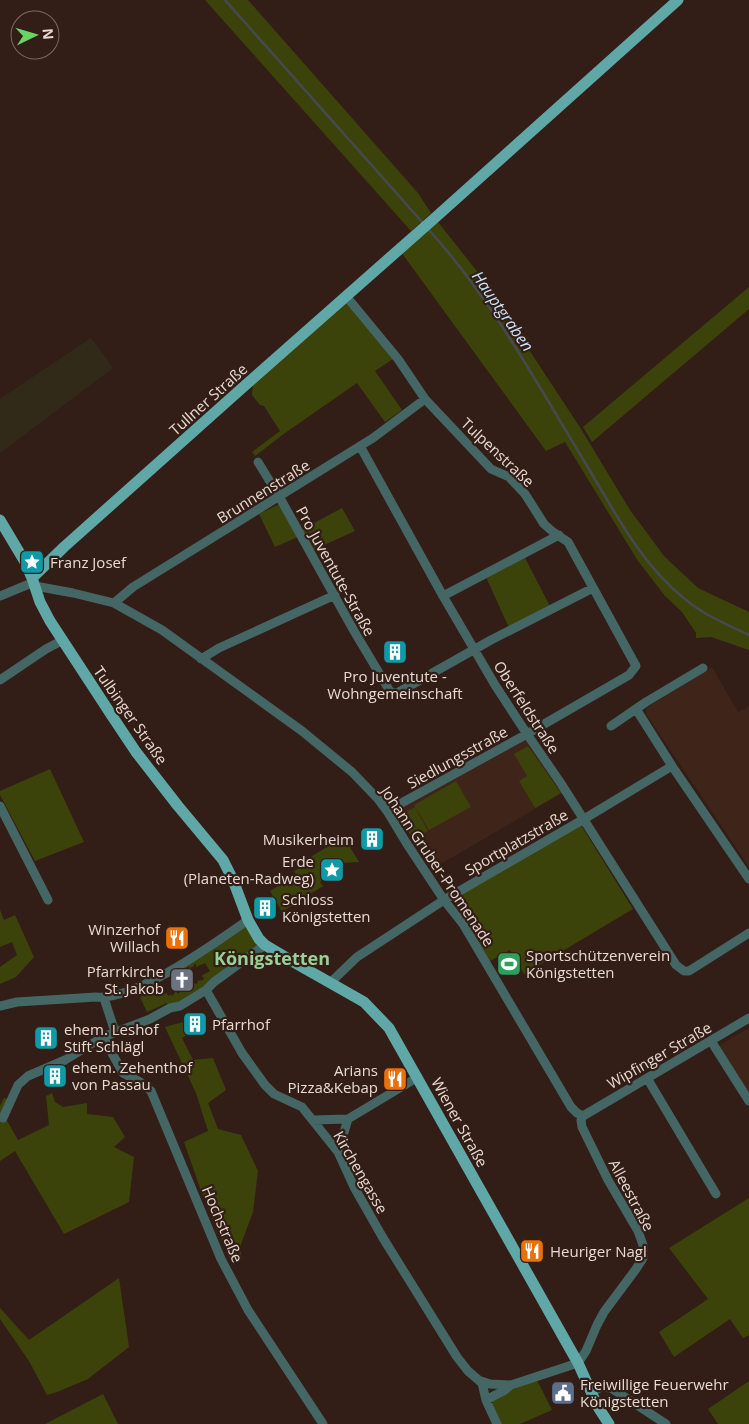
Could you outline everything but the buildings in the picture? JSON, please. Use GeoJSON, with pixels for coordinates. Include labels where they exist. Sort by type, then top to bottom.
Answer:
{"type":"FeatureCollection","features":[{"type":"Feature","properties":{"kind":"main road","name":"Tullner Straße"},"geometry":{"type":"LineString","coordinates":[[34,582],[64,547],[678,0]]}},
{"type":"Feature","properties":{"kind":"main road","name":"Tulbinger Straße"},"geometry":{"type":"LineString","coordinates":[[0,520],[12,538],[34,582],[40,602],[63,640],[136,752],[184,815],[223,860],[233,880],[248,920],[259,940],[265,945]]}},
{"type":"Feature","properties":{"kind":"main road","name":"Wiener Straße"},"geometry":{"type":"LineString","coordinates":[[265,945],[364,1002],[381,1018],[418,1077],[594,1391],[601,1412],[610,1424]]}},
{"type":"Feature","properties":{"kind":"street","name":"Tulpenstraße"},"geometry":{"type":"LineString","coordinates":[[346,296],[398,359],[425,398],[491,469],[509,477],[525,494],[544,524],[552,532],[560,535],[568,542],[634,662]]}},
{"type":"Feature","properties":{"kind":"street","name":"Brunnenstraße"},"geometry":{"type":"LineString","coordinates":[[114,603],[134,587],[374,438],[425,398]]}},
{"type":"Feature","properties":{"kind":"street","name":"Oberfeldstraße"},"geometry":{"type":"LineString","coordinates":[[360,446],[474,650],[584,819],[671,958],[681,969],[687,971],[696,968],[749,933]]}},
{"type":"Feature","properties":{"kind":"street","name":"Pro Juventute-Straße"},"geometry":{"type":"LineString","coordinates":[[258,462],[391,694],[397,693],[474,650]]}},
{"type":"Feature","properties":{"kind":"street"},"geometry":{"type":"LineString","coordinates":[[443,596],[560,535]]}},
{"type":"Feature","properties":{"kind":"street"},"geometry":{"type":"LineString","coordinates":[[0,596],[34,582]]}},
{"type":"Feature","properties":{"kind":"street","name":"Johann Gruber-Promenade"},"geometry":{"type":"LineString","coordinates":[[34,582],[114,603],[162,630],[309,736],[352,772],[387,811],[444,900],[463,924],[571,1107],[583,1116]]}},
{"type":"Feature","properties":{"kind":"street"},"geometry":{"type":"LineString","coordinates":[[474,650],[593,588]]}},
{"type":"Feature","properties":{"kind":"street"},"geometry":{"type":"LineString","coordinates":[[201,659],[219,648],[335,595]]}},
{"type":"Feature","properties":{"kind":"street"},"geometry":{"type":"LineString","coordinates":[[0,680],[46,649],[63,640]]}},
{"type":"Feature","properties":{"kind":"street","name":"Siedlungsstraße"},"geometry":{"type":"LineString","coordinates":[[387,811],[629,675],[635,669],[634,662]]}},
{"type":"Feature","properties":{"kind":"street"},"geometry":{"type":"LineString","coordinates":[[611,726],[703,668]]}},
{"type":"Feature","properties":{"kind":"street"},"geometry":{"type":"LineString","coordinates":[[636,709],[672,766],[749,878]]}},
{"type":"Feature","properties":{"kind":"street","name":"Sportplatzstraße"},"geometry":{"type":"LineString","coordinates":[[330,983],[357,957],[444,900],[672,766]]}},
{"type":"Feature","properties":{"kind":"street"},"geometry":{"type":"LineString","coordinates":[[0,806],[48,900]]}},
{"type":"Feature","properties":{"kind":"street"},"geometry":{"type":"LineString","coordinates":[[0,1006],[17,1002],[104,998],[140,986],[195,956],[248,920]]}},
{"type":"Feature","properties":{"kind":"street"},"geometry":{"type":"LineString","coordinates":[[3,1118],[18,1085],[28,1076],[65,1060],[103,1037],[150,1019],[170,1008],[180,1006],[206,990],[214,982],[265,945]]}},
{"type":"Feature","properties":{"kind":"street","name":"Kirchengasse"},"geometry":{"type":"LineString","coordinates":[[206,990],[242,1053],[265,1085],[274,1094],[302,1106],[338,1152],[354,1187],[383,1238],[457,1357],[468,1371],[481,1381]]}},
{"type":"Feature","properties":{"kind":"street"},"geometry":{"type":"LineString","coordinates":[[104,998],[115,1032]]}},
{"type":"Feature","properties":{"kind":"street","name":"Wipfinger Straße"},"geometry":{"type":"LineString","coordinates":[[583,1116],[749,1018]]}},
{"type":"Feature","properties":{"kind":"street","name":"Hochstraße"},"geometry":{"type":"LineString","coordinates":[[103,1037],[123,1073],[140,1082],[151,1091],[226,1268],[248,1310],[323,1424]]}},
{"type":"Feature","properties":{"kind":"street"},"geometry":{"type":"LineString","coordinates":[[710,1041],[748,1098]]}},
{"type":"Feature","properties":{"kind":"street"},"geometry":{"type":"LineString","coordinates":[[313,1120],[348,1119],[418,1077]]}},
{"type":"Feature","properties":{"kind":"street"},"geometry":{"type":"LineString","coordinates":[[647,1078],[716,1194]]}},
{"type":"Feature","properties":{"kind":"street","name":"Alleestraße"},"geometry":{"type":"LineString","coordinates":[[578,1362],[586,1351],[600,1318],[636,1269],[643,1252],[642,1241],[638,1231],[604,1172],[582,1127],[581,1120],[583,1116]]}},
{"type":"Feature","properties":{"kind":"street"},"geometry":{"type":"LineString","coordinates":[[338,1152],[348,1119]]}},
{"type":"Feature","properties":{"kind":"street"},"geometry":{"type":"LineString","coordinates":[[481,1381],[493,1385],[511,1385],[578,1362]]}},
{"type":"Feature","properties":{"kind":"street"},"geometry":{"type":"LineString","coordinates":[[481,1381],[486,1400],[496,1422],[486,1424]]}},
{"type":"Feature","properties":{"kind":"street"},"geometry":{"type":"LineString","coordinates":[[486,1400],[511,1385]]}},
{"type":"Feature","properties":{"kind":"street"},"geometry":{"type":"LineString","coordinates":[[594,1391],[604,1386],[611,1388],[666,1424]]}},
{"type":"Feature","properties":{"kind":"shaded area"},"geometry":{"type":"Polygon","coordinates":[[[91,338],[113,368],[0,453],[0,399],[91,338]]]}},
{"type":"Feature","properties":{"kind":"shaded area"},"geometry":{"type":"Polygon","coordinates":[[[712,667],[738,712],[749,706],[749,867],[646,714],[647,707],[712,667]]]}},
{"type":"Feature","properties":{"kind":"shaded area"},"geometry":{"type":"Polygon","coordinates":[[[527,734],[566,791],[434,868],[394,811],[527,734]]]}},
{"type":"Feature","properties":{"kind":"shaded area"},"geometry":{"type":"Polygon","coordinates":[[[749,1028],[749,1090],[745,1090],[718,1046],[749,1028]]]}},
{"type":"Feature","properties":{"kind":"green space"},"geometry":{"type":"Polygon","coordinates":[[[205,0],[248,0],[418,193],[431,213],[411,231],[205,0]]]}},
{"type":"Feature","properties":{"kind":"green space"},"geometry":{"type":"Polygon","coordinates":[[[438,222],[480,275],[581,429],[630,510],[664,556],[698,588],[749,612],[749,650],[711,637],[696,638],[696,633],[682,612],[665,596],[638,561],[565,442],[546,451],[401,252],[438,222]]]}},
{"type":"Feature","properties":{"kind":"green space"},"geometry":{"type":"Polygon","coordinates":[[[749,287],[749,309],[592,442],[583,427],[749,287]]]}},
{"type":"Feature","properties":{"kind":"green space"},"geometry":{"type":"Polygon","coordinates":[[[346,301],[393,359],[375,371],[402,410],[385,422],[357,383],[255,456],[252,452],[280,431],[264,406],[260,405],[252,395],[253,384],[346,301]]]}},
{"type":"Feature","properties":{"kind":"green space"},"geometry":{"type":"Polygon","coordinates":[[[280,504],[298,537],[275,547],[259,514],[280,504]]]}},
{"type":"Feature","properties":{"kind":"green space"},"geometry":{"type":"Polygon","coordinates":[[[342,508],[355,531],[313,550],[301,530],[342,508]]]}},
{"type":"Feature","properties":{"kind":"green space"},"geometry":{"type":"Polygon","coordinates":[[[525,558],[552,610],[510,630],[486,577],[525,558]]]}},
{"type":"Feature","properties":{"kind":"green space"},"geometry":{"type":"Polygon","coordinates":[[[528,746],[561,793],[535,808],[519,781],[527,776],[514,754],[528,746]]]}},
{"type":"Feature","properties":{"kind":"green space"},"geometry":{"type":"Polygon","coordinates":[[[50,769],[84,842],[35,861],[0,795],[0,791],[50,769]]]}},
{"type":"Feature","properties":{"kind":"green space"},"geometry":{"type":"Polygon","coordinates":[[[456,781],[471,807],[429,830],[414,805],[456,781]]]}},
{"type":"Feature","properties":{"kind":"green space"},"geometry":{"type":"Polygon","coordinates":[[[415,807],[428,831],[413,839],[398,817],[415,807]]]}},
{"type":"Feature","properties":{"kind":"green space"},"geometry":{"type":"Polygon","coordinates":[[[581,825],[633,909],[524,974],[510,950],[490,961],[452,899],[581,825]]]}},
{"type":"Feature","properties":{"kind":"green space"},"geometry":{"type":"Polygon","coordinates":[[[344,837],[359,862],[342,863],[331,870],[332,873],[320,882],[323,886],[282,912],[270,891],[296,875],[294,871],[304,866],[302,862],[344,837]]]}},
{"type":"Feature","properties":{"kind":"green space"},"geometry":{"type":"Polygon","coordinates":[[[0,910],[4,920],[15,915],[34,957],[16,977],[0,984],[0,967],[17,955],[12,942],[0,947],[0,910]]]}},
{"type":"Feature","properties":{"kind":"green space"},"geometry":{"type":"Polygon","coordinates":[[[248,920],[265,945],[214,982],[170,1008],[167,1003],[147,1012],[140,997],[156,990],[154,979],[248,920]],[[205,963],[196,967],[196,964],[194,964],[190,968],[187,967],[188,970],[184,972],[183,970],[181,971],[182,973],[175,974],[172,978],[170,976],[158,983],[160,987],[164,987],[162,989],[165,992],[164,995],[166,993],[172,996],[176,991],[178,994],[189,986],[190,988],[192,987],[191,985],[198,983],[197,981],[203,980],[204,978],[201,976],[210,971],[205,963]]]}},
{"type":"Feature","properties":{"kind":"green space"},"geometry":{"type":"Polygon","coordinates":[[[183,1022],[189,1034],[182,1038],[193,1060],[213,1058],[226,1090],[208,1103],[218,1129],[241,1135],[258,1171],[253,1212],[240,1247],[242,1259],[232,1264],[201,1191],[184,1142],[208,1131],[196,1093],[165,1027],[183,1022]]]}},
{"type":"Feature","properties":{"kind":"green space"},"geometry":{"type":"Polygon","coordinates":[[[52,1093],[55,1102],[63,1107],[87,1103],[87,1114],[113,1117],[125,1137],[114,1147],[134,1157],[129,1202],[64,1234],[15,1151],[0,1161],[0,1106],[4,1098],[7,1099],[5,1117],[18,1140],[49,1125],[46,1096],[52,1093]]]}},
{"type":"Feature","properties":{"kind":"green space"},"geometry":{"type":"Polygon","coordinates":[[[749,1198],[749,1335],[743,1338],[730,1319],[674,1357],[659,1332],[708,1299],[669,1248],[749,1198]]]}},
{"type":"Feature","properties":{"kind":"green space"},"geometry":{"type":"Polygon","coordinates":[[[119,1278],[129,1347],[88,1379],[47,1395],[29,1361],[0,1319],[0,1308],[29,1340],[119,1278]]]}},
{"type":"Feature","properties":{"kind":"green space"},"geometry":{"type":"Polygon","coordinates":[[[536,1378],[552,1410],[520,1424],[501,1424],[491,1400],[536,1378]]]}},
{"type":"Feature","properties":{"kind":"green space"},"geometry":{"type":"Polygon","coordinates":[[[749,1381],[749,1424],[718,1424],[708,1409],[749,1381]]]}},
{"type":"Feature","properties":{"kind":"green space"},"geometry":{"type":"Polygon","coordinates":[[[103,1394],[118,1424],[45,1424],[103,1394]]]}},
{"type":"Feature","properties":{"kind":"waterway","name":"Hauptgraben"},"geometry":{"type":"LineString","coordinates":[[225,0],[423,223]]}},
{"type":"Feature","properties":{"kind":"waterway","name":"Hauptgraben"},"geometry":{"type":"LineString","coordinates":[[428,229],[473,284],[513,343],[642,554],[670,586],[686,600],[716,619],[749,635]]}},
{"type":"Feature","properties":{"kind":"place","name":"Franz Josef"},"geometry":{"type":"Point","coordinates":[32,562]}},
{"type":"Feature","properties":{"kind":"place","name":"Pro Juventute - Wohngemeinschaft"},"geometry":{"type":"Point","coordinates":[395,652]}},
{"type":"Feature","properties":{"kind":"place","name":"Musikerheim"},"geometry":{"type":"Point","coordinates":[372,839]}},
{"type":"Feature","properties":{"kind":"place","name":"Erde (Planeten-Radweg)"},"geometry":{"type":"Point","coordinates":[332,870]}},
{"type":"Feature","properties":{"kind":"place","name":"Schloss Königstetten"},"geometry":{"type":"Point","coordinates":[265,908]}},
{"type":"Feature","properties":{"kind":"place","name":"Winzerhof Willach"},"geometry":{"type":"Point","coordinates":[177,938]}},
{"type":"Feature","properties":{"kind":"place","name":"Sportschützenverein Königstetten"},"geometry":{"type":"Point","coordinates":[509,964]}},
{"type":"Feature","properties":{"kind":"place","name":"Pfarrkirche St. Jakob"},"geometry":{"type":"Point","coordinates":[182,980]}},
{"type":"Feature","properties":{"kind":"place","name":"Pfarrhof"},"geometry":{"type":"Point","coordinates":[195,1024]}},
{"type":"Feature","properties":{"kind":"place","name":"ehem. Leshof Stift Schlägl"},"geometry":{"type":"Point","coordinates":[46,1038]}},
{"type":"Feature","properties":{"kind":"place","name":"ehem. Zehenthof von Passau"},"geometry":{"type":"Point","coordinates":[55,1076]}},
{"type":"Feature","properties":{"kind":"place","name":"Arians Pizza&Kebap"},"geometry":{"type":"Point","coordinates":[395,1079]}},
{"type":"Feature","properties":{"kind":"place","name":"Heuriger Nagl"},"geometry":{"type":"Point","coordinates":[532,1251]}},
{"type":"Feature","properties":{"kind":"place","name":"Freiwillige Feuerwehr Königstetten"},"geometry":{"type":"Point","coordinates":[563,1393]}},
{"type":"Feature","properties":{"kind":"district","name":"Königstetten"},"geometry":{"type":"Point","coordinates":[272,958]}}]}
